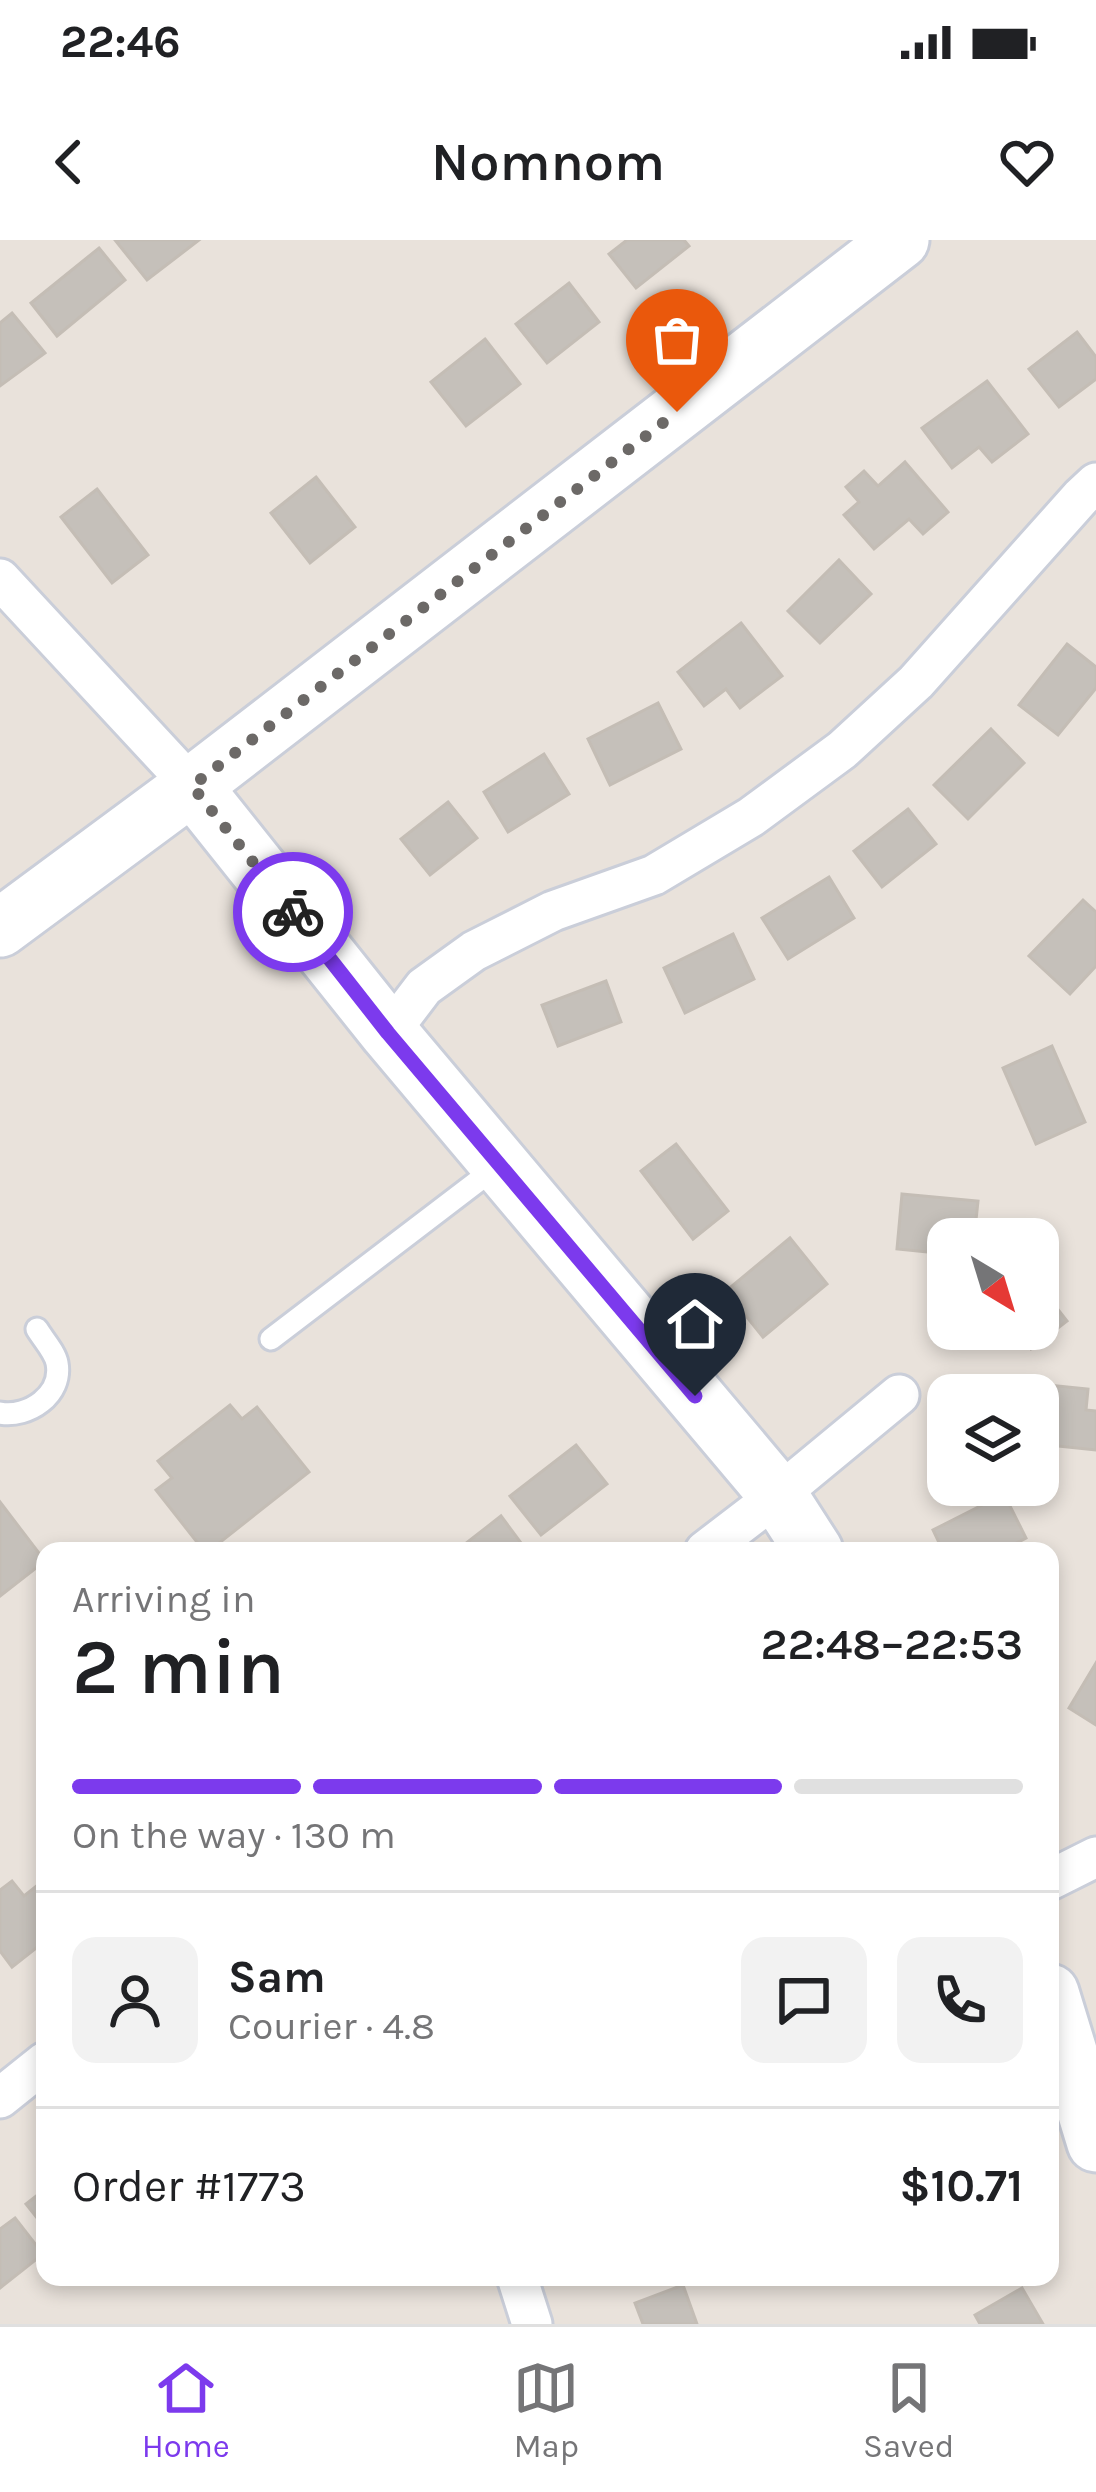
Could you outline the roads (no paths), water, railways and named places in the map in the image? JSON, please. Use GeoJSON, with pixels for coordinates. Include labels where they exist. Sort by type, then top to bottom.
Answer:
{"type":"FeatureCollection","features":[{"type":"Feature","properties":{"kind":"street"},"geometry":{"type":"LineString","coordinates":[[0,928],[192,786],[900,240]]}},
{"type":"Feature","properties":{"kind":"street"},"geometry":{"type":"LineString","coordinates":[[388,1033],[424,987],[474,951],[553,911],[654,875],[751,818],[842,750],[916,682],[1096,483]]}},
{"type":"Feature","properties":{"kind":"street"},"geometry":{"type":"LineString","coordinates":[[0,579],[192,786],[388,1033],[778,1496],[808,1542]]}},
{"type":"Feature","properties":{"kind":"street"},"geometry":{"type":"LineString","coordinates":[[717,1542],[899,1395]]}},
{"type":"Feature","properties":{"kind":"street"},"geometry":{"type":"LineString","coordinates":[[1059,1876],[1096,1857]]}},
{"type":"Feature","properties":{"kind":"street"},"geometry":{"type":"LineString","coordinates":[[1059,2022],[1096,2143]]}},
{"type":"Feature","properties":{"kind":"street"},"geometry":{"type":"LineString","coordinates":[[0,2098],[36,2069]]}},
{"type":"Feature","properties":{"kind":"street"},"geometry":{"type":"LineString","coordinates":[[520,2286],[532,2324]]}},
{"type":"Feature","properties":{"kind":"lane"},"geometry":{"type":"LineString","coordinates":[[271,1339],[500,1165]]}},
{"type":"Feature","properties":{"kind":"lane"},"geometry":{"type":"LineString","coordinates":[[0,1413],[37,1406],[55,1387],[58,1361],[37,1330]]}}]}
